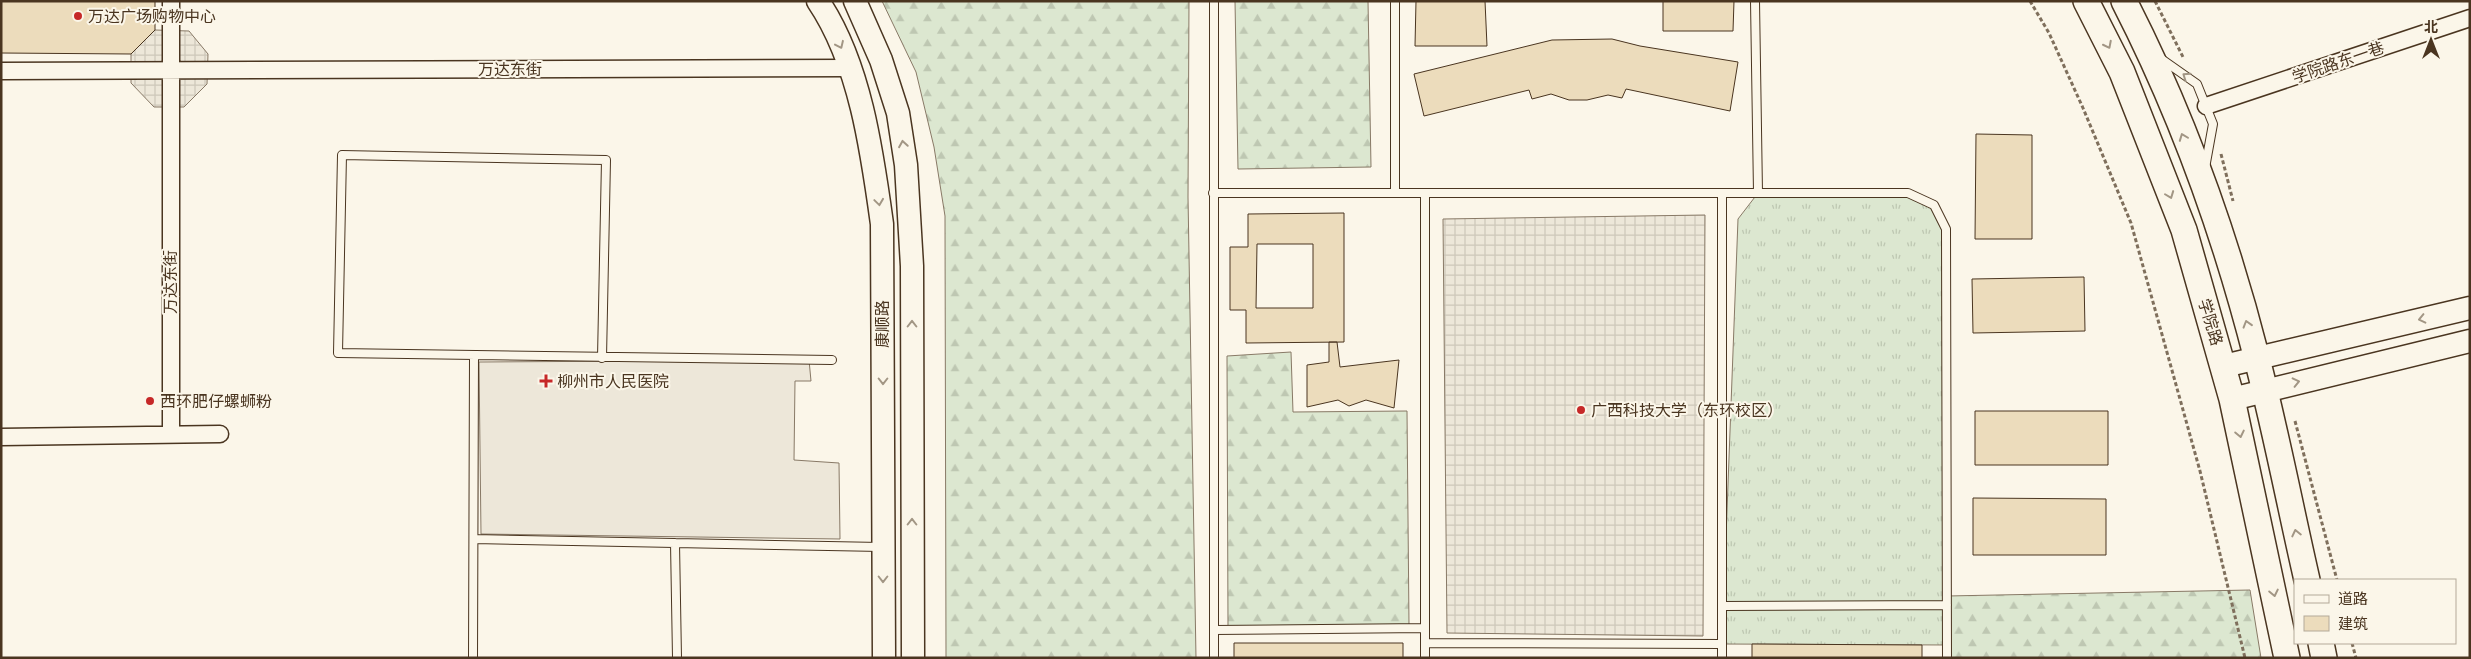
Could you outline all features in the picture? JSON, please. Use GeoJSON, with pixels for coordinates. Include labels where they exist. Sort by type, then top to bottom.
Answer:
{"type":"FeatureCollection","features":[{"type":"Feature","properties":{"kind":"main road","name":"康顺路"},"geometry":{"type":"LineString","coordinates":[[818,1],[851,68],[873,157],[882,224],[884,658]]}},
{"type":"Feature","properties":{"kind":"main road","name":"康顺路"},"geometry":{"type":"LineString","coordinates":[[855,1],[881,60],[898,113],[906,164],[912,266],[913,658]]}},
{"type":"Feature","properties":{"kind":"main road","name":"学院路"},"geometry":{"type":"LineString","coordinates":[[2086,1],[2122,72],[2184,230],[2224,366],[2288,658]]}},
{"type":"Feature","properties":{"kind":"main road","name":"学院路"},"geometry":{"type":"LineString","coordinates":[[2124,1],[2149,51],[2215,219],[2257,358],[2307,579]]}},
{"type":"Feature","properties":{"kind":"main road"},"geometry":{"type":"LineString","coordinates":[[2224,366],[2470,308]]}},
{"type":"Feature","properties":{"kind":"main road"},"geometry":{"type":"LineString","coordinates":[[2232,399],[2470,341]]}},
{"type":"Feature","properties":{"kind":"main road"},"geometry":{"type":"LineString","coordinates":[[2321,644],[2324,658]]}},
{"type":"Feature","properties":{"kind":"street","name":"万达东街"},"geometry":{"type":"LineString","coordinates":[[171,1],[171,434]]}},
{"type":"Feature","properties":{"kind":"street","name":"学院路东一巷"},"geometry":{"type":"LineString","coordinates":[[2206,106],[2470,18]]}},
{"type":"Feature","properties":{"kind":"street","name":"万达东街"},"geometry":{"type":"LineString","coordinates":[[1,71],[851,68]]}},
{"type":"Feature","properties":{"kind":"street"},"geometry":{"type":"LineString","coordinates":[[1,437],[220,434]]}},
{"type":"Feature","properties":{"kind":"lane"},"geometry":{"type":"LineString","coordinates":[[1214,1],[1214,658]]}},
{"type":"Feature","properties":{"kind":"lane"},"geometry":{"type":"LineString","coordinates":[[1395,1],[1395,193]]}},
{"type":"Feature","properties":{"kind":"lane"},"geometry":{"type":"LineString","coordinates":[[1755,1],[1758,193]]}},
{"type":"Feature","properties":{"kind":"lane"},"geometry":{"type":"LineString","coordinates":[[2149,51],[2197,84],[2206,106],[2213,124],[2202,185]]}},
{"type":"Feature","properties":{"kind":"lane"},"geometry":{"type":"LineString","coordinates":[[602,358],[606,160],[342,155],[338,353],[602,358],[832,360]]}},
{"type":"Feature","properties":{"kind":"lane"},"geometry":{"type":"LineString","coordinates":[[1214,193],[1908,193],[1934,205],[1946,229],[1947,658]]}},
{"type":"Feature","properties":{"kind":"lane"},"geometry":{"type":"LineString","coordinates":[[1425,193],[1425,658]]}},
{"type":"Feature","properties":{"kind":"lane"},"geometry":{"type":"LineString","coordinates":[[1722,193],[1722,658]]}},
{"type":"Feature","properties":{"kind":"lane"},"geometry":{"type":"LineString","coordinates":[[473,658],[474,356]]}},
{"type":"Feature","properties":{"kind":"lane"},"geometry":{"type":"LineString","coordinates":[[474,539],[883,547]]}},
{"type":"Feature","properties":{"kind":"lane"},"geometry":{"type":"LineString","coordinates":[[675,543],[676,658]]}},
{"type":"Feature","properties":{"kind":"lane"},"geometry":{"type":"LineString","coordinates":[[1722,606],[1947,605]]}},
{"type":"Feature","properties":{"kind":"lane"},"geometry":{"type":"LineString","coordinates":[[1214,630],[1425,628]]}},
{"type":"Feature","properties":{"kind":"lane"},"geometry":{"type":"LineString","coordinates":[[1425,643],[1722,644]]}},
{"type":"Feature","properties":{"kind":"path"},"geometry":{"type":"LineString","coordinates":[[2030,1],[2049,33],[2072,83],[2131,223],[2200,471],[2245,658]]}},
{"type":"Feature","properties":{"kind":"path"},"geometry":{"type":"LineString","coordinates":[[2155,1],[2197,84]]}},
{"type":"Feature","properties":{"kind":"path"},"geometry":{"type":"LineString","coordinates":[[2352,644],[2356,658]]}},
{"type":"Feature","properties":{"kind":"green space"},"geometry":{"type":"Polygon","coordinates":[[[882,1],[1189,1],[1188,197],[1196,658],[946,658],[945,216],[934,147],[916,72],[882,1]]]}},
{"type":"Feature","properties":{"kind":"green space"},"geometry":{"type":"Polygon","coordinates":[[[1235,1],[1368,1],[1371,167],[1238,169],[1235,1]]]}},
{"type":"Feature","properties":{"kind":"green space"},"geometry":{"type":"Polygon","coordinates":[[[1758,193],[1908,193],[1934,205],[1946,229],[1947,645],[1722,644],[1738,219],[1758,193]]]}},
{"type":"Feature","properties":{"kind":"green space"},"geometry":{"type":"Polygon","coordinates":[[[1291,352],[1293,412],[1407,411],[1409,625],[1228,627],[1227,356],[1291,352]]]}},
{"type":"Feature","properties":{"kind":"green space"},"geometry":{"type":"Polygon","coordinates":[[[2250,590],[2261,658],[1947,658],[1947,596],[2250,590]]]}},
{"type":"Feature","properties":{"kind":"shaded area"},"geometry":{"type":"Polygon","coordinates":[[[155,30],[189,31],[208,54],[207,84],[184,107],[154,107],[131,83],[131,54],[155,30]]]}},
{"type":"Feature","properties":{"kind":"shaded area"},"geometry":{"type":"Polygon","coordinates":[[[1705,215],[1703,636],[1447,633],[1443,219],[1705,215]]]}},
{"type":"Feature","properties":{"kind":"shaded area"},"geometry":{"type":"Polygon","coordinates":[[[809,360],[811,381],[795,381],[794,460],[839,463],[840,539],[481,534],[479,362],[809,360]]]}},
{"type":"Feature","properties":{"kind":"building","name":"万达广场购物中心"},"geometry":{"type":"Polygon","coordinates":[[[1,1],[155,1],[155,30],[131,54],[1,53],[1,1]]]}},
{"type":"Feature","properties":{"kind":"building"},"geometry":{"type":"Polygon","coordinates":[[[1416,1],[1485,1],[1487,46],[1415,46],[1416,1]]]}},
{"type":"Feature","properties":{"kind":"building"},"geometry":{"type":"Polygon","coordinates":[[[1663,1],[1734,1],[1733,31],[1663,31],[1663,1]]]}},
{"type":"Feature","properties":{"kind":"building"},"geometry":{"type":"Polygon","coordinates":[[[1612,39],[1640,46],[1738,62],[1730,111],[1626,89],[1622,98],[1608,95],[1587,100],[1569,100],[1551,94],[1532,99],[1529,90],[1424,116],[1414,74],[1552,40],[1612,39]]]}},
{"type":"Feature","properties":{"kind":"building"},"geometry":{"type":"Polygon","coordinates":[[[1976,134],[2032,135],[2032,239],[1975,239],[1976,134]]]}},
{"type":"Feature","properties":{"kind":"building"},"geometry":{"type":"Polygon","coordinates":[[[1344,213],[1344,342],[1246,343],[1246,310],[1230,310],[1230,247],[1248,247],[1248,214],[1344,213]],[[1257,244],[1256,308],[1313,308],[1313,244],[1257,244]]]}},
{"type":"Feature","properties":{"kind":"building"},"geometry":{"type":"Polygon","coordinates":[[[2084,277],[2085,331],[1973,333],[1972,279],[2084,277]]]}},
{"type":"Feature","properties":{"kind":"building"},"geometry":{"type":"Polygon","coordinates":[[[1329,342],[1337,342],[1340,367],[1399,360],[1394,408],[1366,400],[1349,406],[1338,400],[1307,407],[1307,365],[1329,362],[1329,342]]]}},
{"type":"Feature","properties":{"kind":"building"},"geometry":{"type":"Polygon","coordinates":[[[1975,411],[2108,411],[2108,465],[1975,465],[1975,411]]]}},
{"type":"Feature","properties":{"kind":"building"},"geometry":{"type":"Polygon","coordinates":[[[1973,498],[2106,499],[2106,555],[1973,555],[1973,498]]]}},
{"type":"Feature","properties":{"kind":"building"},"geometry":{"type":"Polygon","coordinates":[[[1234,643],[1403,643],[1403,658],[1234,658],[1234,643]]]}},
{"type":"Feature","properties":{"kind":"building"},"geometry":{"type":"Polygon","coordinates":[[[1752,644],[1922,645],[1922,658],[1752,658],[1752,644]]]}},
{"type":"Feature","properties":{"kind":"place","name":"万达广场购物中心"},"geometry":{"type":"Point","coordinates":[78,16]}},
{"type":"Feature","properties":{"kind":"place","name":"柳州市人民医院"},"geometry":{"type":"Point","coordinates":[546,381]}},
{"type":"Feature","properties":{"kind":"place","name":"西环肥仔螺蛳粉"},"geometry":{"type":"Point","coordinates":[150,401]}},
{"type":"Feature","properties":{"kind":"place","name":"广西科技大学（东环校区）"},"geometry":{"type":"Point","coordinates":[1581,410]}}]}
